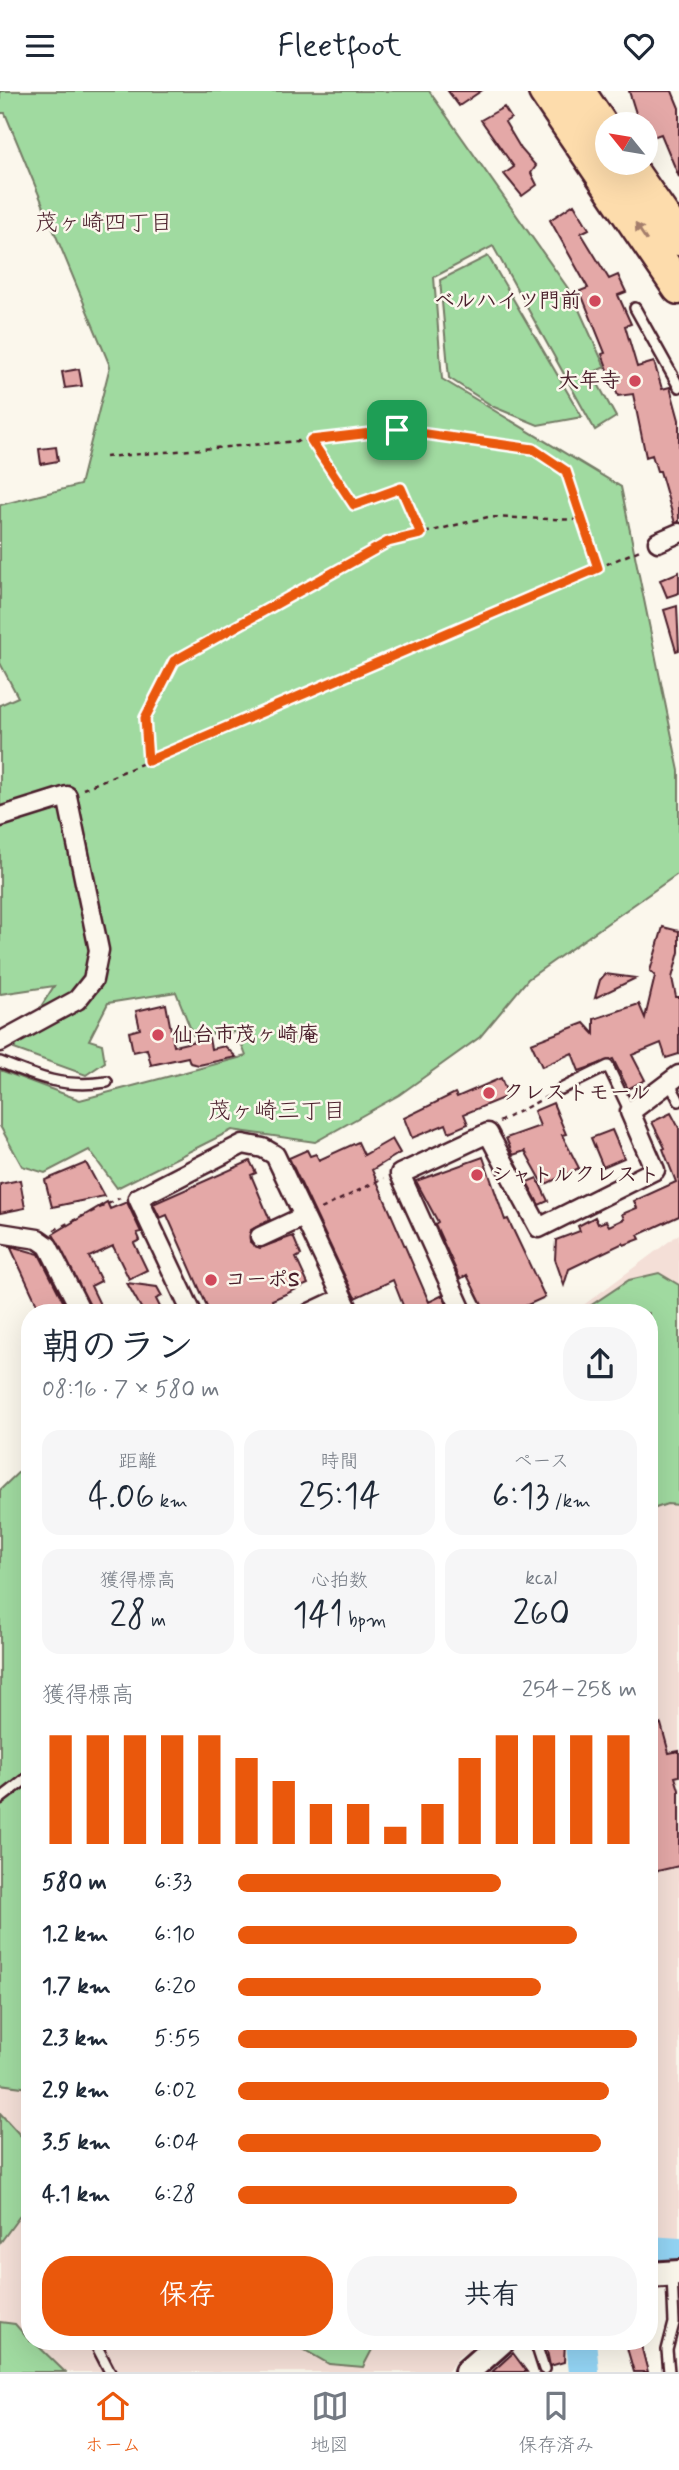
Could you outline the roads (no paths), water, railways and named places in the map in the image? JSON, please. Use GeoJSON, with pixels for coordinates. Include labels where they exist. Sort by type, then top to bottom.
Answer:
{"type":"FeatureCollection","features":[{"type":"Feature","properties":{"kind":"highway"},"geometry":{"type":"LineString","coordinates":[[545,91],[679,288]]}},
{"type":"Feature","properties":{"kind":"highway"},"geometry":{"type":"LineString","coordinates":[[578,91],[595,116]]}},
{"type":"Feature","properties":{"kind":"highway"},"geometry":{"type":"LineString","coordinates":[[634,175],[679,239]]}},
{"type":"Feature","properties":{"kind":"street"},"geometry":{"type":"LineString","coordinates":[[658,542],[679,533]]}},
{"type":"Feature","properties":{"kind":"street"},"geometry":{"type":"LineString","coordinates":[[0,817],[67,796],[99,950],[93,980],[77,1000],[0,1042]]}},
{"type":"Feature","properties":{"kind":"street"},"geometry":{"type":"LineString","coordinates":[[459,1304],[400,1174],[488,1133],[539,1228],[655,1170],[630,1112],[674,1078]]}},
{"type":"Feature","properties":{"kind":"street"},"geometry":{"type":"LineString","coordinates":[[188,1304],[138,1198],[243,1144],[263,1148],[275,1155],[346,1304]]}},
{"type":"Feature","properties":{"kind":"street"},"geometry":{"type":"LineString","coordinates":[[260,1237],[303,1217]]}},
{"type":"Feature","properties":{"kind":"street"},"geometry":{"type":"LineString","coordinates":[[0,1233],[48,1245],[78,1304]]}},
{"type":"Feature","properties":{"kind":"street"},"geometry":{"type":"LineString","coordinates":[[468,2371],[492,2350]]}},
{"type":"Feature","properties":{"kind":"lane"},"geometry":{"type":"LineString","coordinates":[[635,308],[679,387]]}},
{"type":"Feature","properties":{"kind":"lane"},"geometry":{"type":"LineString","coordinates":[[0,1062],[32,1075],[77,1086],[107,1081]]}},
{"type":"Feature","properties":{"kind":"lane"},"geometry":{"type":"LineString","coordinates":[[561,1089],[608,1066],[630,1112]]}},
{"type":"Feature","properties":{"kind":"lane"},"geometry":{"type":"LineString","coordinates":[[674,1078],[679,1101]]}},
{"type":"Feature","properties":{"kind":"lane"},"geometry":{"type":"LineString","coordinates":[[0,1799],[21,1783]]}},
{"type":"Feature","properties":{"kind":"lane"},"geometry":{"type":"LineString","coordinates":[[667,2274],[674,2323],[667,2350],[669,2372]]}},
{"type":"Feature","properties":{"kind":"lane"},"geometry":{"type":"LineString","coordinates":[[99,2350],[110,2372]]}},
{"type":"Feature","properties":{"kind":"lane"},"geometry":{"type":"LineString","coordinates":[[538,2350],[544,2369]]}},
{"type":"Feature","properties":{"kind":"waterway"},"geometry":{"type":"LineString","coordinates":[[658,2252],[679,2253]]}},
{"type":"Feature","properties":{"kind":"waterway"},"geometry":{"type":"LineString","coordinates":[[582,2350],[584,2372]]}},
{"type":"Feature","properties":{"kind":"place","name":"ベルハイツ門前"},"geometry":{"type":"Point","coordinates":[595,301]}},
{"type":"Feature","properties":{"kind":"place","name":"大年寺"},"geometry":{"type":"Point","coordinates":[635,381]}},
{"type":"Feature","properties":{"kind":"place","name":"仙台市茂ヶ崎庵"},"geometry":{"type":"Point","coordinates":[158,1035]}},
{"type":"Feature","properties":{"kind":"place","name":"クレストモール"},"geometry":{"type":"Point","coordinates":[489,1093]}},
{"type":"Feature","properties":{"kind":"place","name":"シャトルクレスト"},"geometry":{"type":"Point","coordinates":[477,1175]}},
{"type":"Feature","properties":{"kind":"place","name":"コーポS"},"geometry":{"type":"Point","coordinates":[211,1280]}},
{"type":"Feature","properties":{"kind":"district","name":"茂ヶ崎四丁目"},"geometry":{"type":"Point","coordinates":[104,224]}},
{"type":"Feature","properties":{"kind":"district","name":"茂ヶ崎三丁目"},"geometry":{"type":"Point","coordinates":[277,1112]}}]}
